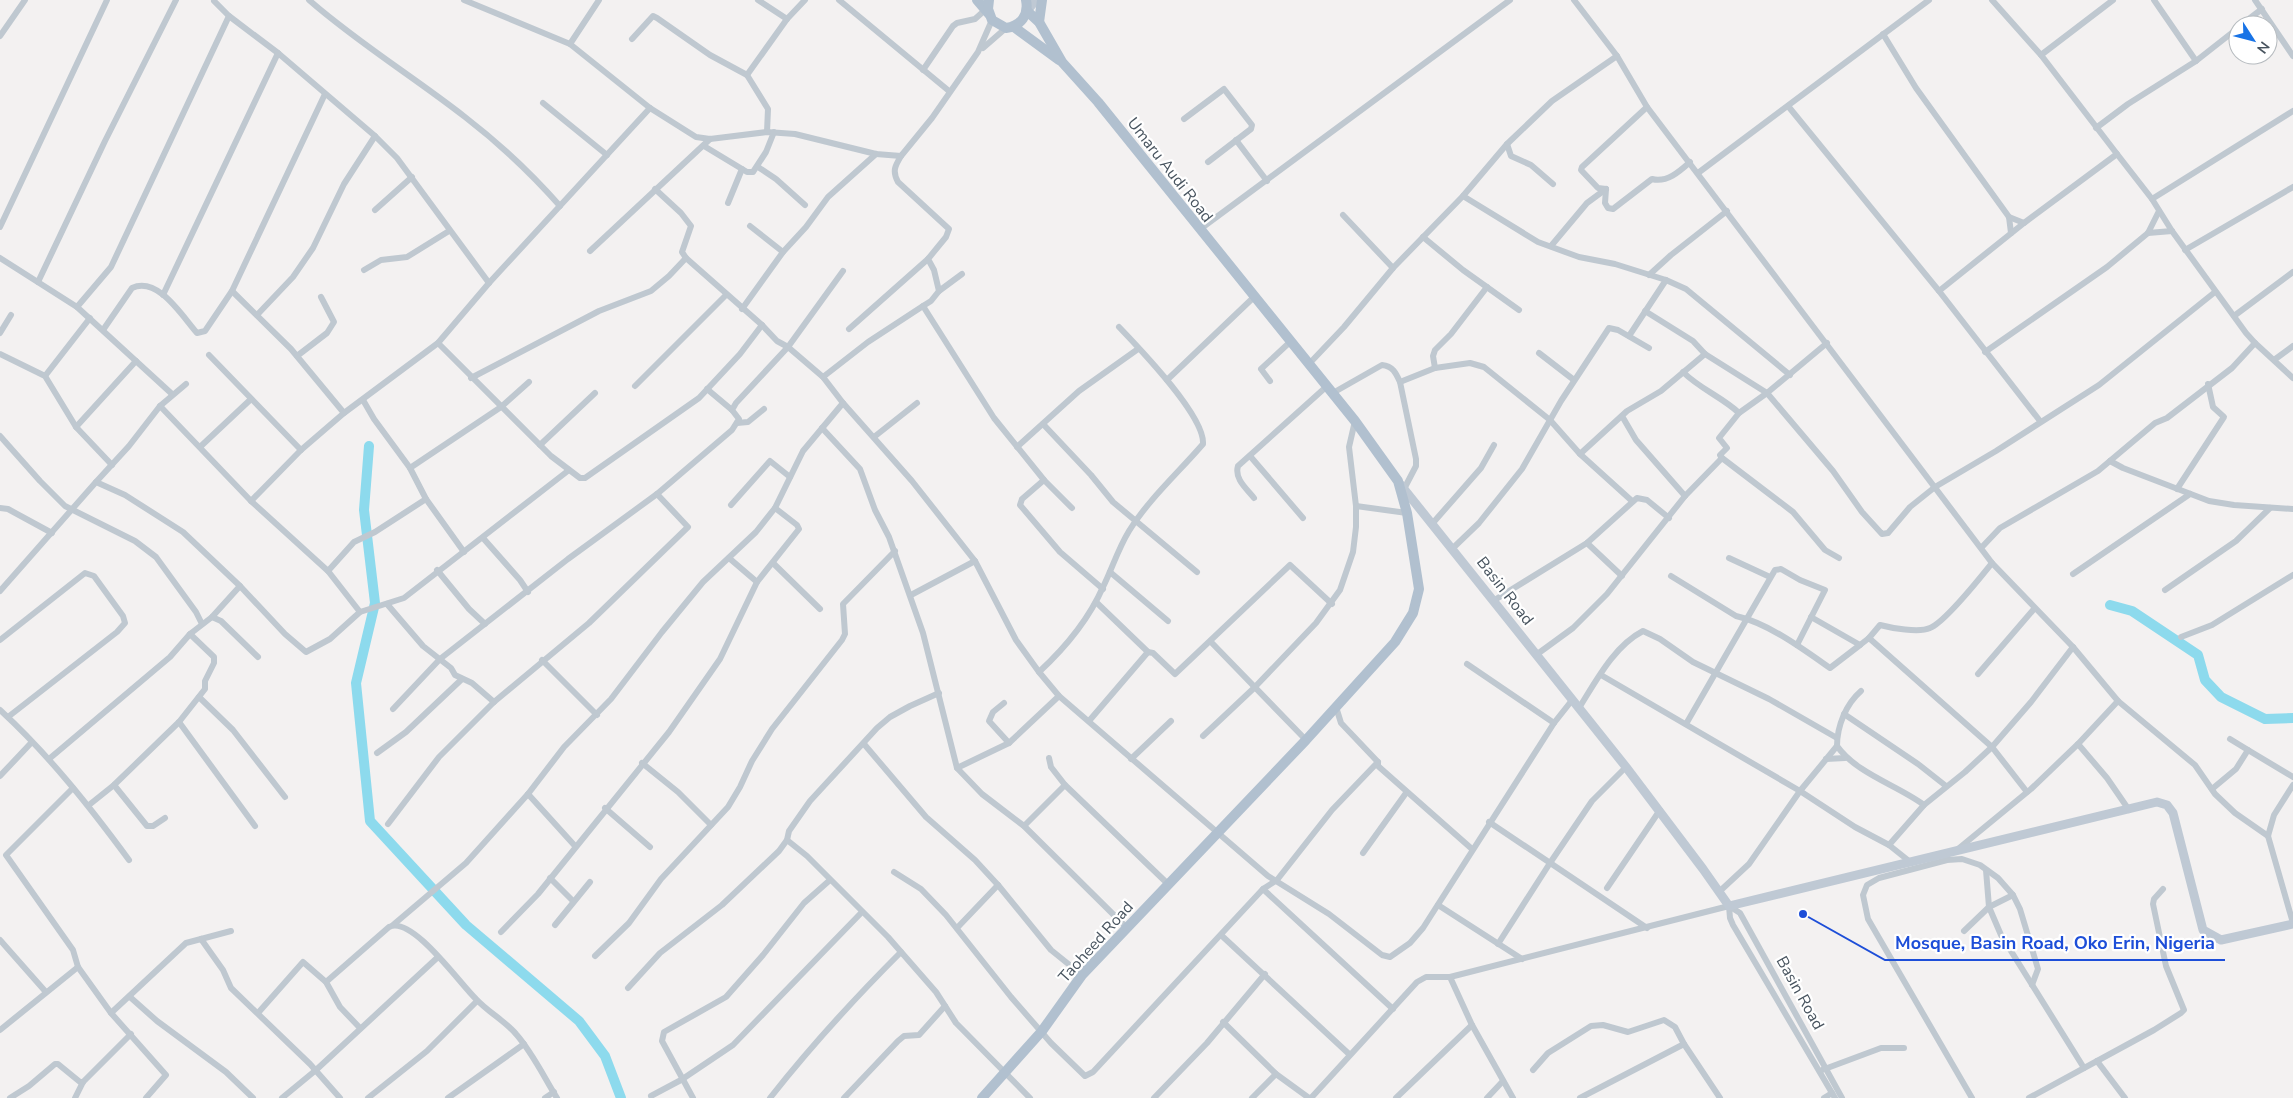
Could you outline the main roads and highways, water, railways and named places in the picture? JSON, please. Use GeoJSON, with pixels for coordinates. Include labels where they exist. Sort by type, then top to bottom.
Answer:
{"type":"FeatureCollection","features":[{"type":"Feature","properties":{"kind":"main road"},"geometry":{"type":"LineString","coordinates":[[977,0],[1000,26],[1010,27],[1020,23],[1027,11],[1026,0]]}},
{"type":"Feature","properties":{"kind":"main road"},"geometry":{"type":"LineString","coordinates":[[989,15],[990,0]]}},
{"type":"Feature","properties":{"kind":"main road"},"geometry":{"type":"LineString","coordinates":[[1039,22],[1042,0]]}},
{"type":"Feature","properties":{"kind":"main road"},"geometry":{"type":"LineString","coordinates":[[1027,11],[1039,22],[1062,62]]}},
{"type":"Feature","properties":{"kind":"main road"},"geometry":{"type":"LineString","coordinates":[[1010,27],[1062,62]]}},
{"type":"Feature","properties":{"kind":"main road","name":"Umaru Audi Road"},"geometry":{"type":"LineString","coordinates":[[1062,62],[1104,109],[1254,297]]}},
{"type":"Feature","properties":{"kind":"main road","name":"Basin Road"},"geometry":{"type":"LineString","coordinates":[[1254,297],[1355,421],[1401,485]]}},
{"type":"Feature","properties":{"kind":"main road","name":"Taoheed Road"},"geometry":{"type":"LineString","coordinates":[[982,1098],[1042,1031],[1082,976],[1306,740],[1395,642],[1412,613],[1419,590],[1401,485]]}},
{"type":"Feature","properties":{"kind":"waterway"},"geometry":{"type":"LineString","coordinates":[[369,446],[364,510],[375,603],[356,683],[370,821],[466,925],[579,1021],[605,1056],[621,1098]]}},
{"type":"Feature","properties":{"kind":"waterway"},"geometry":{"type":"LineString","coordinates":[[2110,605],[2132,611],[2198,655],[2205,680],[2221,697],[2265,719],[2293,718]]}},
{"type":"Feature","properties":{"kind":"place","name":"Mosque, Basin Road, Oko Erin, Nigeria"},"geometry":{"type":"Point","coordinates":[1803,914]}}]}
